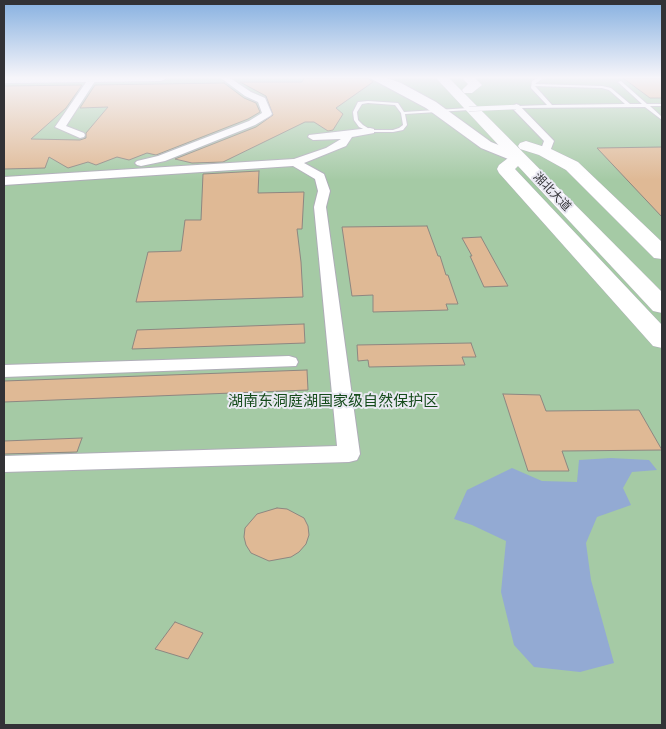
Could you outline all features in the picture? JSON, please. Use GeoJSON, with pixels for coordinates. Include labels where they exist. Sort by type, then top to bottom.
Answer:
{"type":"FeatureCollection","features":[{"type":"Feature","properties":{"kind":"main road","name":"湘北大道"},"geometry":{"type":"LineString","coordinates":[[479,112],[522,152],[545,159],[649,268]]}},
{"type":"Feature","properties":{"kind":"main road","name":"湘北大道"},"geometry":{"type":"LineString","coordinates":[[489,112],[522,152],[662,306]]}},
{"type":"Feature","properties":{"kind":"main road"},"geometry":{"type":"LineString","coordinates":[[522,152],[505,169],[662,340]]}},
{"type":"Feature","properties":{"kind":"main road"},"geometry":{"type":"LineString","coordinates":[[545,159],[572,166],[662,254]]}},
{"type":"Feature","properties":{"kind":"street"},"geometry":{"type":"LineString","coordinates":[[70,112],[60,127],[80,135]]}},
{"type":"Feature","properties":{"kind":"street"},"geometry":{"type":"LineString","coordinates":[[4,174],[152,161],[252,123],[267,114],[266,112]]}},
{"type":"Feature","properties":{"kind":"street"},"geometry":{"type":"LineString","coordinates":[[442,112],[486,145],[522,152]]}},
{"type":"Feature","properties":{"kind":"street"},"geometry":{"type":"LineString","coordinates":[[521,112],[550,141],[545,159]]}},
{"type":"Feature","properties":{"kind":"street"},"geometry":{"type":"LineString","coordinates":[[312,137],[348,135],[370,131]]}},
{"type":"Feature","properties":{"kind":"street"},"geometry":{"type":"LineString","coordinates":[[4,181],[296,162],[342,144],[348,135]]}},
{"type":"Feature","properties":{"kind":"street"},"geometry":{"type":"LineString","coordinates":[[236,166],[255,155]]}},
{"type":"Feature","properties":{"kind":"street"},"geometry":{"type":"LineString","coordinates":[[4,464],[349,454],[320,207],[324,192],[320,177],[296,162]]}},
{"type":"Feature","properties":{"kind":"street"},"geometry":{"type":"LineString","coordinates":[[4,371],[289,362]]}},
{"type":"Feature","properties":{"kind":"lane"},"geometry":{"type":"LineString","coordinates":[[355,112],[356,120],[360,126],[370,131],[393,131],[401,129],[405,125],[403,113],[415,112]]}},
{"type":"Feature","properties":{"kind":"green space","name":"湖南东洞庭湖国家级自然保护区"},"geometry":{"type":"Polygon","coordinates":[[[4,112],[662,112],[662,725],[4,725],[4,112]]]}},
{"type":"Feature","properties":{"kind":"water"},"geometry":{"type":"Polygon","coordinates":[[[611,458],[649,460],[657,470],[632,472],[623,488],[631,505],[597,517],[586,543],[591,580],[614,663],[580,672],[534,667],[514,645],[501,592],[506,541],[454,519],[467,490],[512,468],[542,481],[577,482],[579,460],[611,458]]]}},
{"type":"Feature","properties":{"kind":"building"},"geometry":{"type":"Polygon","coordinates":[[[4,112],[61,112],[31,139],[80,140],[86,138],[86,133],[104,112],[260,112],[248,119],[156,155],[147,153],[129,160],[117,157],[96,165],[88,162],[68,168],[49,157],[45,168],[4,169],[4,112]]]}},
{"type":"Feature","properties":{"kind":"building"},"geometry":{"type":"Polygon","coordinates":[[[272,112],[341,112],[343,114],[333,130],[328,131],[314,122],[305,122],[223,162],[192,163],[175,159],[256,127],[273,115],[272,112]]]}},
{"type":"Feature","properties":{"kind":"building"},"geometry":{"type":"Polygon","coordinates":[[[662,147],[662,217],[597,148],[662,147]]]}},
{"type":"Feature","properties":{"kind":"building"},"geometry":{"type":"Polygon","coordinates":[[[259,171],[258,193],[304,192],[302,229],[297,229],[303,297],[136,302],[148,252],[181,251],[185,220],[201,220],[203,174],[259,171]]]}},
{"type":"Feature","properties":{"kind":"building"},"geometry":{"type":"Polygon","coordinates":[[[427,226],[458,304],[446,304],[448,310],[373,312],[373,295],[352,296],[342,227],[427,226]]]}},
{"type":"Feature","properties":{"kind":"building"},"geometry":{"type":"Polygon","coordinates":[[[481,237],[508,286],[484,287],[470,256],[472,256],[462,238],[481,237]]]}},
{"type":"Feature","properties":{"kind":"building"},"geometry":{"type":"Polygon","coordinates":[[[304,324],[305,343],[132,349],[137,330],[304,324]]]}},
{"type":"Feature","properties":{"kind":"building"},"geometry":{"type":"Polygon","coordinates":[[[471,343],[476,357],[462,357],[465,365],[369,367],[368,360],[358,361],[357,345],[471,343]]]}},
{"type":"Feature","properties":{"kind":"building"},"geometry":{"type":"Polygon","coordinates":[[[307,370],[308,390],[4,402],[4,381],[307,370]]]}},
{"type":"Feature","properties":{"kind":"building"},"geometry":{"type":"Polygon","coordinates":[[[503,394],[540,395],[546,411],[639,410],[662,450],[562,451],[569,471],[528,471],[503,394]]]}},
{"type":"Feature","properties":{"kind":"building"},"geometry":{"type":"Polygon","coordinates":[[[82,438],[77,452],[4,454],[4,441],[82,438]]]}},
{"type":"Feature","properties":{"kind":"building"},"geometry":{"type":"Polygon","coordinates":[[[277,508],[287,509],[304,518],[308,526],[309,535],[306,544],[299,552],[291,557],[269,561],[251,553],[244,537],[245,528],[257,514],[277,508]]]}},
{"type":"Feature","properties":{"kind":"building"},"geometry":{"type":"Polygon","coordinates":[[[175,622],[203,633],[188,659],[155,649],[175,622]]]}}]}
